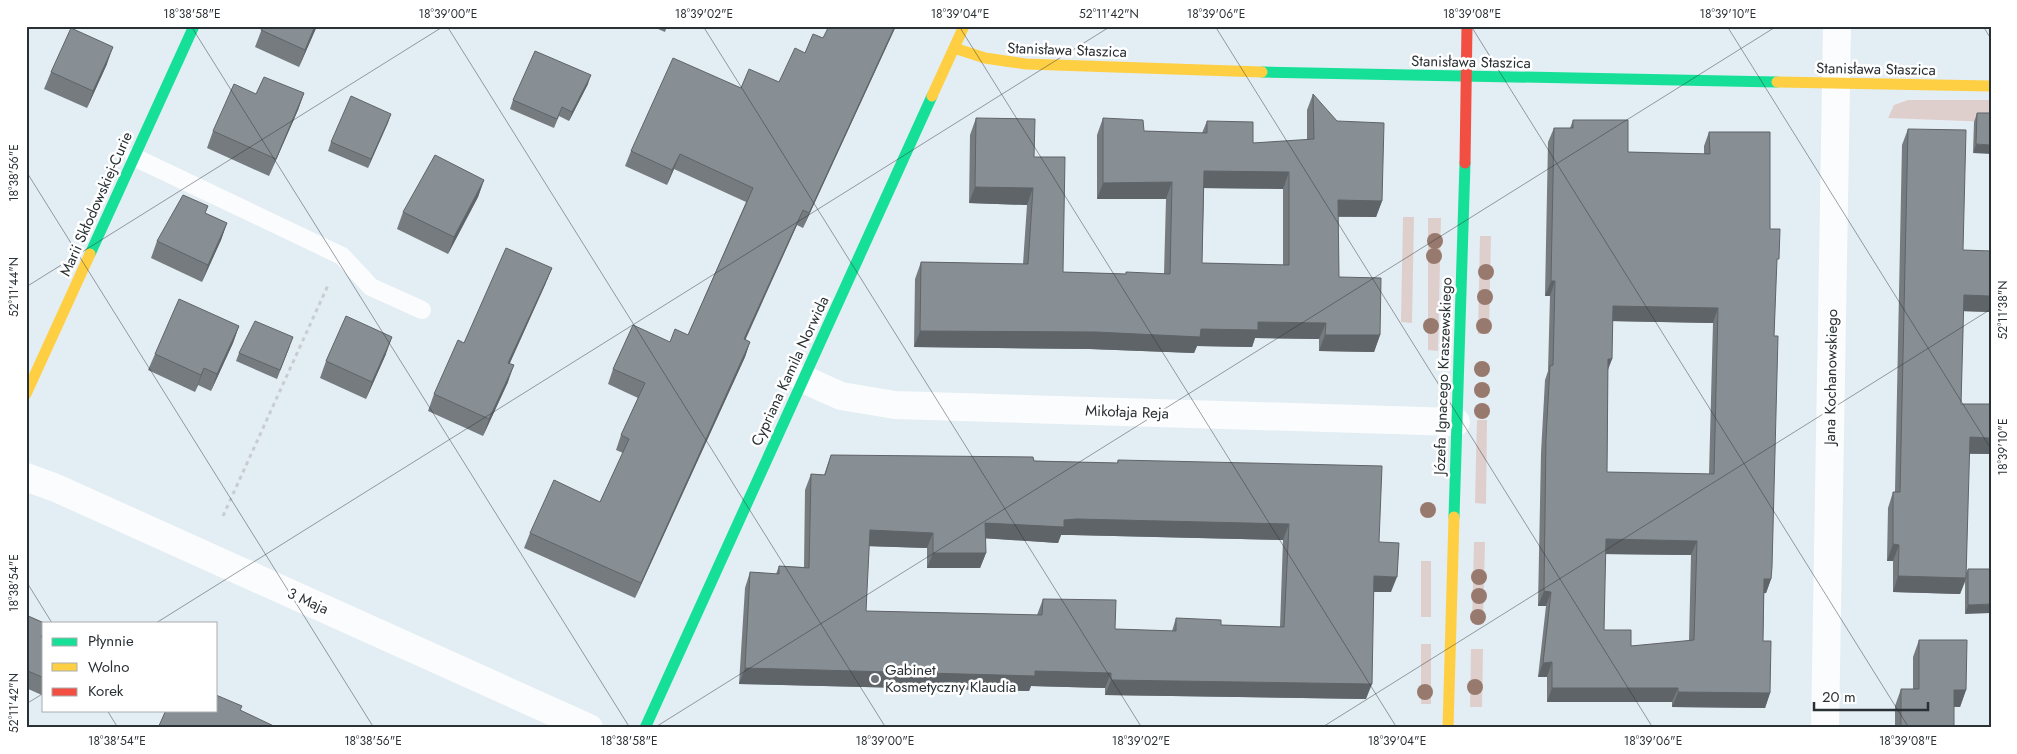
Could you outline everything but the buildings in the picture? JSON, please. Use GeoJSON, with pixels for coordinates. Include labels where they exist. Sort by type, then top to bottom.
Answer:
{"type":"FeatureCollection","features":[{"type":"Feature","properties":{"kind":"street","name":"Marii Skłodowskiej-Curie"},"geometry":{"type":"LineString","coordinates":[[26,394],[194,26]]}},
{"type":"Feature","properties":{"kind":"street","name":"Cypriana Kamila Norwida"},"geometry":{"type":"LineString","coordinates":[[645,728],[964,26]]}},
{"type":"Feature","properties":{"kind":"street","name":"Józefa Ignacego Kraszewskiego"},"geometry":{"type":"LineString","coordinates":[[1448,728],[1468,77],[1467,26]]}},
{"type":"Feature","properties":{"kind":"street","name":"Jana Kochanowskiego"},"geometry":{"type":"LineString","coordinates":[[1826,728],[1837,26]]}},
{"type":"Feature","properties":{"kind":"street","name":"Stanisława Staszica"},"geometry":{"type":"LineString","coordinates":[[954,48],[977,58],[999,63],[1028,65],[1468,77],[1991,86]]}},
{"type":"Feature","properties":{"kind":"street","name":"Mikołaja Reja"},"geometry":{"type":"LineString","coordinates":[[803,379],[842,396],[895,405],[1456,422]]}},
{"type":"Feature","properties":{"kind":"street","name":"3 Maja"},"geometry":{"type":"LineString","coordinates":[[26,477],[65,492],[589,728]]}},
{"type":"Feature","properties":{"kind":"lane"},"geometry":{"type":"LineString","coordinates":[[134,158],[342,256],[371,286],[422,310]]}},
{"type":"Feature","properties":{"kind":"path"},"geometry":{"type":"LineString","coordinates":[[223,516],[342,256]]}},
{"type":"Feature","properties":{"kind":"shaded area"},"geometry":{"type":"Polygon","coordinates":[[[1908,100],[1991,100],[1991,122],[1888,118],[1894,105],[1908,100]]]}},
{"type":"Feature","properties":{"kind":"shaded area"},"geometry":{"type":"Polygon","coordinates":[[[1403,217],[1414,217],[1412,323],[1401,322],[1403,217]]]}},
{"type":"Feature","properties":{"kind":"shaded area"},"geometry":{"type":"Polygon","coordinates":[[[1428,218],[1441,218],[1438,351],[1428,350],[1428,218]]]}},
{"type":"Feature","properties":{"kind":"shaded area"},"geometry":{"type":"Polygon","coordinates":[[[1480,236],[1491,236],[1489,334],[1478,334],[1480,236]]]}},
{"type":"Feature","properties":{"kind":"shaded area"},"geometry":{"type":"Polygon","coordinates":[[[1477,420],[1487,420],[1486,504],[1475,503],[1477,420]]]}},
{"type":"Feature","properties":{"kind":"shaded area"},"geometry":{"type":"Polygon","coordinates":[[[1474,542],[1485,542],[1483,623],[1472,623],[1474,542]]]}},
{"type":"Feature","properties":{"kind":"shaded area"},"geometry":{"type":"Polygon","coordinates":[[[1421,561],[1431,561],[1431,617],[1421,617],[1421,561]]]}},
{"type":"Feature","properties":{"kind":"shaded area"},"geometry":{"type":"Polygon","coordinates":[[[1421,644],[1431,644],[1431,704],[1421,704],[1421,644]]]}},
{"type":"Feature","properties":{"kind":"shaded area"},"geometry":{"type":"Polygon","coordinates":[[[1471,649],[1483,649],[1482,707],[1470,707],[1471,649]]]}},
{"type":"Feature","properties":{"kind":"traffic: fast"},"geometry":{"type":"LineString","coordinates":[[90,254],[194,26]]}},
{"type":"Feature","properties":{"kind":"traffic: fast"},"geometry":{"type":"LineString","coordinates":[[1262,72],[1777,82]]}},
{"type":"Feature","properties":{"kind":"traffic: fast"},"geometry":{"type":"LineString","coordinates":[[645,728],[932,96]]}},
{"type":"Feature","properties":{"kind":"traffic: fast"},"geometry":{"type":"LineString","coordinates":[[1454,517],[1465,163]]}},
{"type":"Feature","properties":{"kind":"traffic: slow"},"geometry":{"type":"LineString","coordinates":[[932,96],[964,26]]}},
{"type":"Feature","properties":{"kind":"traffic: slow"},"geometry":{"type":"LineString","coordinates":[[954,48],[985,58],[1026,64],[1262,72]]}},
{"type":"Feature","properties":{"kind":"traffic: slow"},"geometry":{"type":"LineString","coordinates":[[1777,82],[1991,86]]}},
{"type":"Feature","properties":{"kind":"traffic: slow"},"geometry":{"type":"LineString","coordinates":[[26,394],[90,254]]}},
{"type":"Feature","properties":{"kind":"traffic: slow"},"geometry":{"type":"LineString","coordinates":[[1448,728],[1454,517]]}},
{"type":"Feature","properties":{"kind":"traffic: jam"},"geometry":{"type":"LineString","coordinates":[[1465,163],[1467,26]]}},
{"type":"Feature","properties":{"kind":"place","name":"Gabinet Kosmetyczny Klaudia"},"geometry":{"type":"Point","coordinates":[875,679]}}]}
